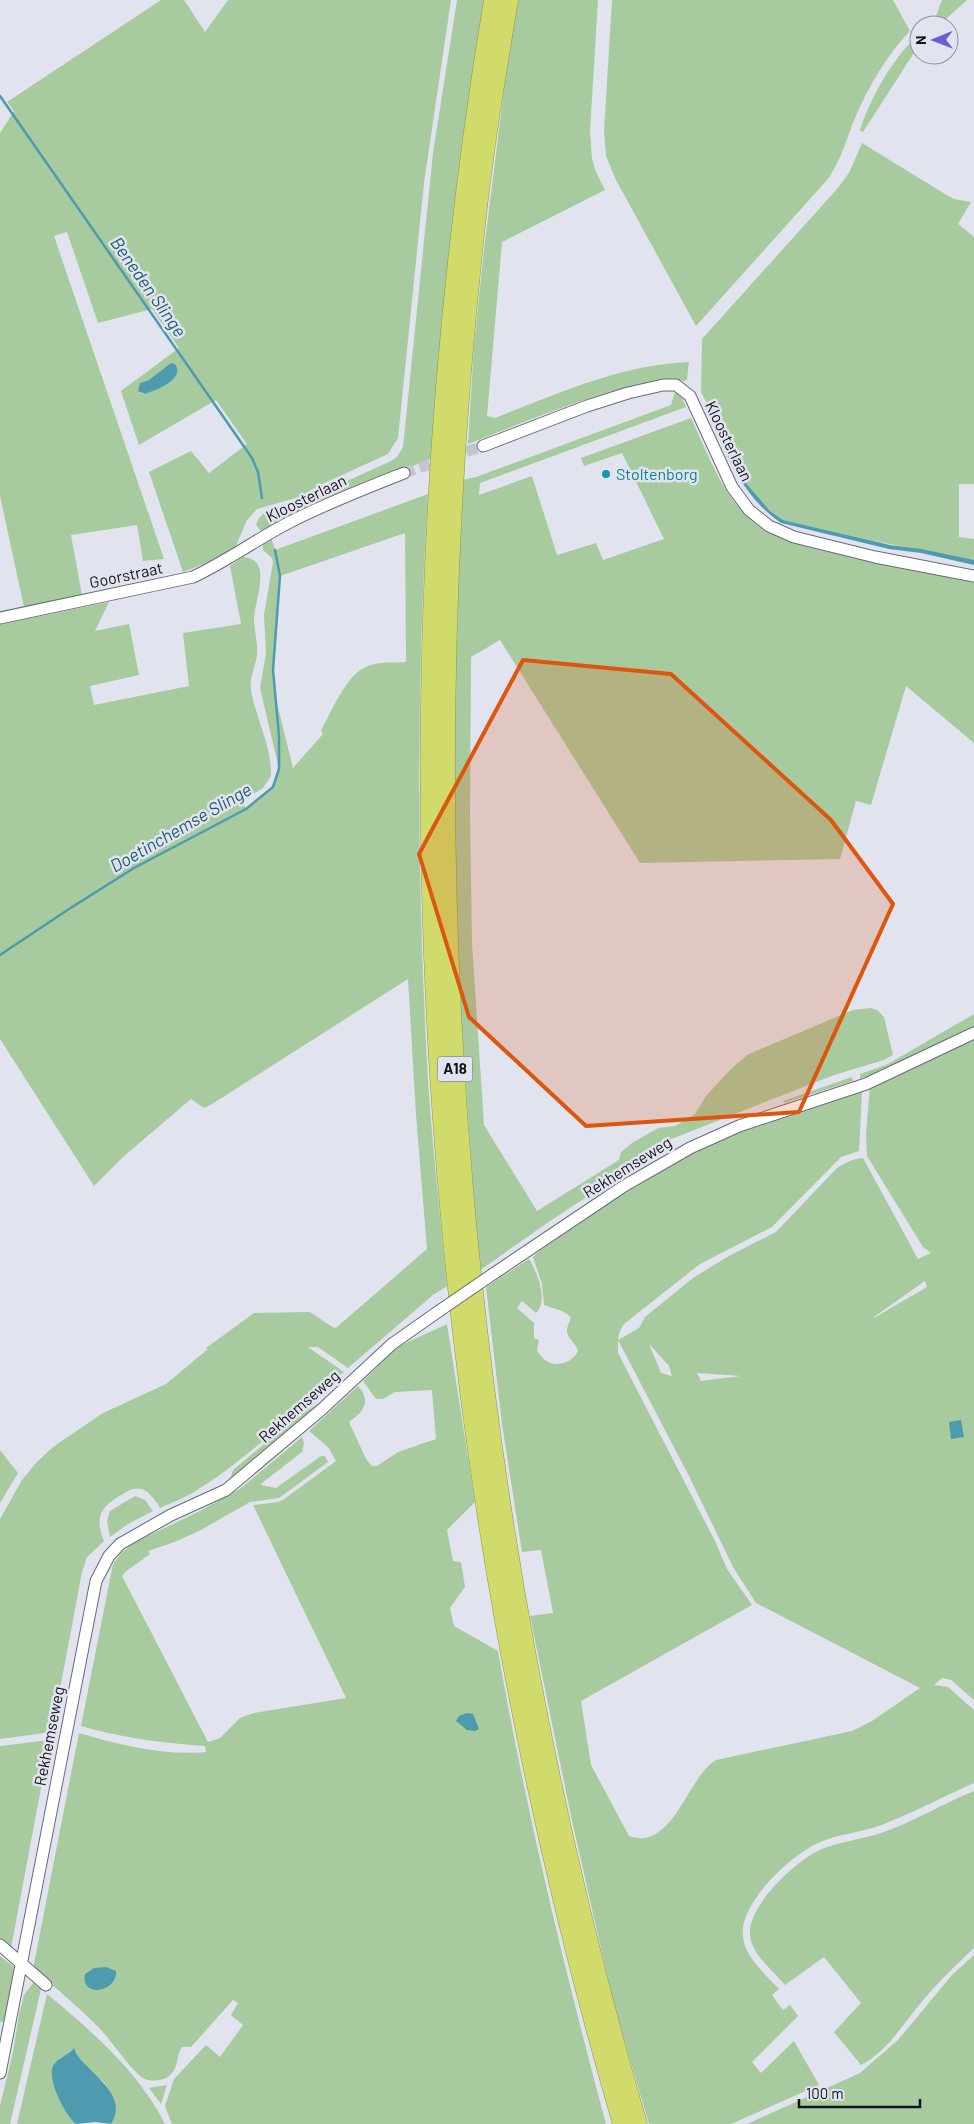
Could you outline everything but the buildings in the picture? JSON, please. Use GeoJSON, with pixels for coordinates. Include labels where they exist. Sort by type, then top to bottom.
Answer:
{"type":"FeatureCollection","features":[{"type":"Feature","properties":{"kind":"highway","name":"A18"},"geometry":{"type":"LineString","coordinates":[[493,0],[478,91],[459,233],[438,486],[431,637],[430,790],[432,924],[438,1056],[456,1277],[475,1436],[499,1590],[545,1827],[598,2043],[622,2124]]}},
{"type":"Feature","properties":{"kind":"highway","name":"A18"},"geometry":{"type":"LineString","coordinates":[[508,0],[493,95],[475,234],[455,470],[447,637],[445,795],[447,930],[454,1057],[470,1264],[491,1437],[507,1543],[530,1672],[561,1827],[587,1937],[638,2124]]}},
{"type":"Feature","properties":{"kind":"street","name":"Kloosterlaan"},"geometry":{"type":"LineString","coordinates":[[483,446],[587,406],[628,393],[663,385],[676,385],[690,396],[732,487],[750,510],[768,526],[794,537],[875,557],[974,576]]}},
{"type":"Feature","properties":{"kind":"street","name":"Kloosterlaan"},"geometry":{"type":"LineString","coordinates":[[252,543],[324,505],[404,473]]}},
{"type":"Feature","properties":{"kind":"street","name":"Goorstraat"},"geometry":{"type":"LineString","coordinates":[[0,618],[193,576],[214,567],[252,543]]}},
{"type":"Feature","properties":{"kind":"street","name":"Rekhemseweg"},"geometry":{"type":"LineString","coordinates":[[0,2073],[96,1580],[106,1561],[120,1544],[145,1528],[226,1490],[321,1410],[392,1344],[624,1186],[690,1148],[739,1126],[866,1084],[974,1033]]}},
{"type":"Feature","properties":{"kind":"street"},"geometry":{"type":"LineString","coordinates":[[0,1945],[46,1986]]}},
{"type":"Feature","properties":{"kind":"highlighted area"},"geometry":{"type":"Polygon","coordinates":[[[523,660],[671,674],[831,820],[893,904],[799,1112],[586,1126],[469,1017],[419,854],[523,660]]]}},
{"type":"Feature","properties":{"kind":"green space"},"geometry":{"type":"Polygon","coordinates":[[[161,0],[184,0],[205,32],[228,0],[451,0],[424,183],[398,438],[388,454],[318,486],[299,497],[257,509],[247,520],[235,548],[222,557],[183,572],[149,472],[191,451],[209,473],[247,444],[216,400],[139,445],[121,391],[179,348],[152,309],[98,323],[67,232],[54,236],[164,559],[143,561],[137,525],[71,535],[82,595],[24,607],[0,496],[0,133],[14,111],[7,102],[161,0]],[[149,380],[140,383],[141,393],[145,394],[166,384],[149,380]]]}},
{"type":"Feature","properties":{"kind":"green space"},"geometry":{"type":"Polygon","coordinates":[[[457,0],[484,0],[467,114],[453,229],[431,459],[320,501],[261,531],[256,525],[263,514],[303,501],[391,461],[397,457],[403,447],[433,153],[457,0]]]}},
{"type":"Feature","properties":{"kind":"green space"},"geometry":{"type":"Polygon","coordinates":[[[515,0],[598,0],[590,131],[592,159],[605,190],[502,242],[487,416],[495,418],[566,390],[614,374],[663,364],[689,362],[687,380],[665,380],[639,384],[609,392],[577,402],[468,444],[474,344],[515,0]]]}},
{"type":"Feature","properties":{"kind":"green space"},"geometry":{"type":"Polygon","coordinates":[[[612,0],[893,0],[909,29],[909,32],[894,50],[872,83],[855,118],[840,158],[827,180],[696,326],[616,180],[606,156],[604,131],[612,0]]]}},
{"type":"Feature","properties":{"kind":"green space"},"geometry":{"type":"Polygon","coordinates":[[[942,0],[967,0],[950,15],[936,15],[942,0]]]}},
{"type":"Feature","properties":{"kind":"green space"},"geometry":{"type":"Polygon","coordinates":[[[909,45],[909,61],[863,132],[860,130],[876,92],[909,45]]]}},
{"type":"Feature","properties":{"kind":"green space"},"geometry":{"type":"Polygon","coordinates":[[[862,143],[954,199],[971,202],[958,224],[974,237],[974,484],[959,484],[959,537],[974,539],[974,560],[869,540],[783,520],[770,511],[740,476],[709,405],[701,392],[702,339],[837,189],[849,173],[862,143]]]}},
{"type":"Feature","properties":{"kind":"green space"},"geometry":{"type":"Polygon","coordinates":[[[675,392],[682,398],[686,407],[480,483],[479,495],[532,476],[557,555],[596,543],[603,560],[664,539],[622,453],[584,466],[581,458],[691,418],[724,486],[750,518],[768,531],[790,541],[819,550],[974,580],[974,743],[906,686],[871,805],[856,801],[840,859],[640,863],[500,640],[471,657],[470,815],[472,943],[484,1125],[537,1211],[619,1160],[621,1152],[632,1143],[658,1128],[675,1126],[695,1114],[706,1096],[731,1069],[747,1055],[756,1051],[853,1010],[871,1008],[877,1010],[884,1017],[893,1055],[884,1060],[834,1075],[669,1140],[657,1151],[550,1221],[479,1271],[458,975],[454,796],[456,623],[462,480],[476,477],[671,405],[675,392]]]}},
{"type":"Feature","properties":{"kind":"green space"},"geometry":{"type":"Polygon","coordinates":[[[428,494],[421,636],[419,778],[421,921],[429,1091],[447,1286],[433,1295],[348,1368],[318,1347],[308,1347],[344,1372],[234,1465],[194,1492],[160,1508],[149,1494],[144,1490],[138,1489],[129,1491],[109,1503],[100,1519],[101,1533],[104,1541],[87,1557],[82,1572],[52,1732],[0,1739],[0,1519],[22,1480],[36,1463],[53,1447],[103,1413],[166,1384],[208,1349],[206,1348],[254,1313],[310,1312],[334,1328],[337,1327],[427,1249],[416,1115],[408,979],[212,1104],[204,1108],[191,1099],[123,1157],[94,1186],[0,1039],[0,624],[109,602],[95,631],[129,624],[139,675],[90,686],[94,705],[189,686],[183,633],[241,624],[230,566],[243,557],[253,560],[258,565],[260,583],[254,622],[257,656],[251,677],[251,690],[269,754],[271,776],[263,788],[242,801],[246,808],[273,787],[279,769],[260,688],[266,653],[264,615],[273,562],[272,558],[263,550],[263,542],[271,537],[275,550],[428,494]],[[405,533],[280,576],[273,670],[274,691],[293,768],[323,734],[321,731],[339,696],[357,672],[374,664],[406,662],[405,533]]]}},
{"type":"Feature","properties":{"kind":"green space"},"geometry":{"type":"Polygon","coordinates":[[[974,1014],[974,1028],[860,1079],[860,1074],[888,1064],[974,1014]]]}},
{"type":"Feature","properties":{"kind":"green space"},"geometry":{"type":"Polygon","coordinates":[[[974,1038],[974,1700],[951,1680],[942,1678],[934,1685],[948,1687],[974,1710],[974,1783],[884,1824],[818,1843],[794,1858],[781,1869],[757,1896],[744,1924],[743,1937],[745,1944],[752,1959],[779,1989],[772,1995],[783,2010],[790,2005],[798,2016],[752,2062],[761,2073],[794,2041],[819,2085],[731,2124],[649,2124],[613,2002],[571,1816],[530,1616],[553,1613],[541,1550],[522,1552],[502,1424],[486,1287],[529,1259],[538,1278],[542,1301],[536,1313],[522,1301],[517,1308],[534,1323],[534,1338],[539,1340],[537,1350],[542,1358],[554,1364],[572,1359],[578,1351],[567,1332],[571,1317],[562,1311],[544,1305],[542,1284],[533,1257],[538,1252],[612,1201],[695,1152],[749,1128],[862,1092],[859,1151],[841,1157],[772,1227],[700,1264],[624,1324],[618,1340],[639,1328],[645,1317],[693,1278],[727,1257],[776,1232],[836,1169],[855,1159],[863,1158],[918,1259],[931,1253],[923,1247],[867,1156],[866,1134],[870,1085],[974,1038]],[[925,1281],[874,1317],[874,1318],[927,1287],[925,1281]],[[618,1340],[618,1353],[716,1543],[727,1569],[752,1605],[581,1701],[591,1765],[629,1836],[644,1838],[657,1833],[678,1810],[696,1781],[716,1760],[852,1731],[872,1721],[920,1688],[756,1603],[733,1567],[689,1476],[618,1340]],[[649,1344],[661,1373],[672,1376],[669,1366],[649,1344]],[[697,1373],[701,1381],[741,1376],[697,1373]]]}},
{"type":"Feature","properties":{"kind":"green space"},"geometry":{"type":"Polygon","coordinates":[[[852,1077],[853,1081],[784,1103],[783,1101],[852,1077]]]}},
{"type":"Feature","properties":{"kind":"green space"},"geometry":{"type":"Polygon","coordinates":[[[447,1324],[475,1502],[447,1530],[453,1561],[461,1562],[465,1587],[450,1608],[454,1626],[498,1651],[533,1830],[575,2007],[606,2124],[172,2124],[165,2106],[174,2079],[206,2045],[220,2057],[243,2025],[231,2015],[238,2003],[233,2000],[191,2047],[182,2047],[172,2074],[159,2080],[149,2080],[143,2078],[133,2069],[102,2031],[86,2015],[33,1969],[79,1733],[110,1742],[158,1751],[206,1752],[205,1746],[142,1739],[81,1726],[113,1564],[121,1553],[135,1542],[196,1513],[240,1489],[302,1437],[304,1443],[302,1452],[261,1485],[276,1488],[321,1456],[325,1456],[328,1462],[279,1498],[250,1502],[199,1531],[148,1551],[150,1554],[122,1576],[208,1742],[220,1738],[240,1718],[254,1713],[346,1698],[253,1505],[283,1500],[336,1461],[328,1447],[309,1431],[358,1386],[364,1396],[364,1405],[359,1414],[349,1422],[366,1459],[372,1466],[377,1466],[398,1452],[436,1439],[432,1390],[395,1392],[383,1399],[376,1399],[363,1381],[397,1347],[447,1324]]]}},
{"type":"Feature","properties":{"kind":"green space"},"geometry":{"type":"Polygon","coordinates":[[[332,1395],[230,1479],[233,1470],[295,1418],[332,1395]]]}},
{"type":"Feature","properties":{"kind":"green space"},"geometry":{"type":"Polygon","coordinates":[[[0,1450],[18,1473],[0,1503],[0,1450]]]}},
{"type":"Feature","properties":{"kind":"green space"},"geometry":{"type":"Polygon","coordinates":[[[135,1496],[145,1500],[153,1511],[128,1524],[110,1537],[107,1521],[110,1511],[135,1496]]]}},
{"type":"Feature","properties":{"kind":"green space"},"geometry":{"type":"Polygon","coordinates":[[[50,1740],[11,1948],[0,1939],[0,1746],[50,1740]]]}},
{"type":"Feature","properties":{"kind":"green space"},"geometry":{"type":"Polygon","coordinates":[[[974,1791],[974,1948],[933,1989],[894,2038],[879,2053],[861,2065],[834,2032],[861,2003],[824,1957],[785,1985],[755,1950],[750,1936],[751,1924],[764,1898],[775,1885],[812,1854],[830,1846],[896,1828],[974,1791]]]}},
{"type":"Feature","properties":{"kind":"green space"},"geometry":{"type":"Polygon","coordinates":[[[974,1955],[974,2124],[747,2124],[860,2073],[898,2040],[952,1975],[974,1955]]]}},
{"type":"Feature","properties":{"kind":"green space"},"geometry":{"type":"Polygon","coordinates":[[[0,1956],[14,1967],[5,2022],[0,2022],[0,1956]]]}},
{"type":"Feature","properties":{"kind":"green space"},"geometry":{"type":"Polygon","coordinates":[[[33,1983],[41,1989],[10,2124],[0,2124],[0,2106],[13,2052],[19,2014],[24,1995],[33,1983]]]}},
{"type":"Feature","properties":{"kind":"green space"},"geometry":{"type":"Polygon","coordinates":[[[47,1994],[113,2053],[142,2087],[165,2124],[111,2124],[113,2121],[113,2104],[108,2087],[76,2056],[74,2049],[54,2064],[77,2124],[17,2124],[47,1994]]]}},
{"type":"Feature","properties":{"kind":"green space"},"geometry":{"type":"Polygon","coordinates":[[[167,2085],[161,2104],[149,2088],[167,2085]]]}},
{"type":"Feature","properties":{"kind":"water"},"geometry":{"type":"Polygon","coordinates":[[[171,363],[175,364],[177,369],[177,374],[173,379],[162,387],[145,394],[138,391],[140,383],[149,380],[171,363]]]}},
{"type":"Feature","properties":{"kind":"water"},"geometry":{"type":"Polygon","coordinates":[[[709,405],[716,411],[740,476],[770,511],[783,520],[890,545],[921,549],[974,560],[974,565],[921,553],[889,549],[781,523],[767,512],[744,486],[720,439],[709,405]]]}},
{"type":"Feature","properties":{"kind":"water"},"geometry":{"type":"Polygon","coordinates":[[[961,1420],[964,1437],[951,1439],[949,1422],[961,1420]]]}},
{"type":"Feature","properties":{"kind":"water"},"geometry":{"type":"Polygon","coordinates":[[[467,1713],[473,1714],[479,1729],[475,1731],[467,1730],[456,1721],[459,1716],[467,1713]]]}},
{"type":"Feature","properties":{"kind":"water"},"geometry":{"type":"Polygon","coordinates":[[[106,1967],[116,1971],[115,1978],[111,1984],[99,1990],[93,1990],[88,1987],[85,1982],[85,1974],[94,1968],[106,1967]]]}},
{"type":"Feature","properties":{"kind":"water"},"geometry":{"type":"Polygon","coordinates":[[[74,2048],[78,2056],[110,2091],[115,2101],[116,2112],[111,2124],[95,2122],[76,2124],[58,2097],[53,2080],[53,2066],[74,2048]]]}},
{"type":"Feature","properties":{"kind":"waterway","name":"Beneden Slinge"},"geometry":{"type":"LineString","coordinates":[[0,96],[252,458],[258,472],[262,498]]}},
{"type":"Feature","properties":{"kind":"waterway","name":"Doetinchemse Slinge"},"geometry":{"type":"LineString","coordinates":[[0,955],[134,868],[246,809],[273,787],[279,769],[279,736],[273,670],[280,576],[275,550]]}},
{"type":"Feature","properties":{"kind":"tunnel"},"geometry":{"type":"LineString","coordinates":[[404,473],[483,446]]}},
{"type":"Feature","properties":{"kind":"place","name":"Stoltenborg"},"geometry":{"type":"Point","coordinates":[606,474]}}]}
